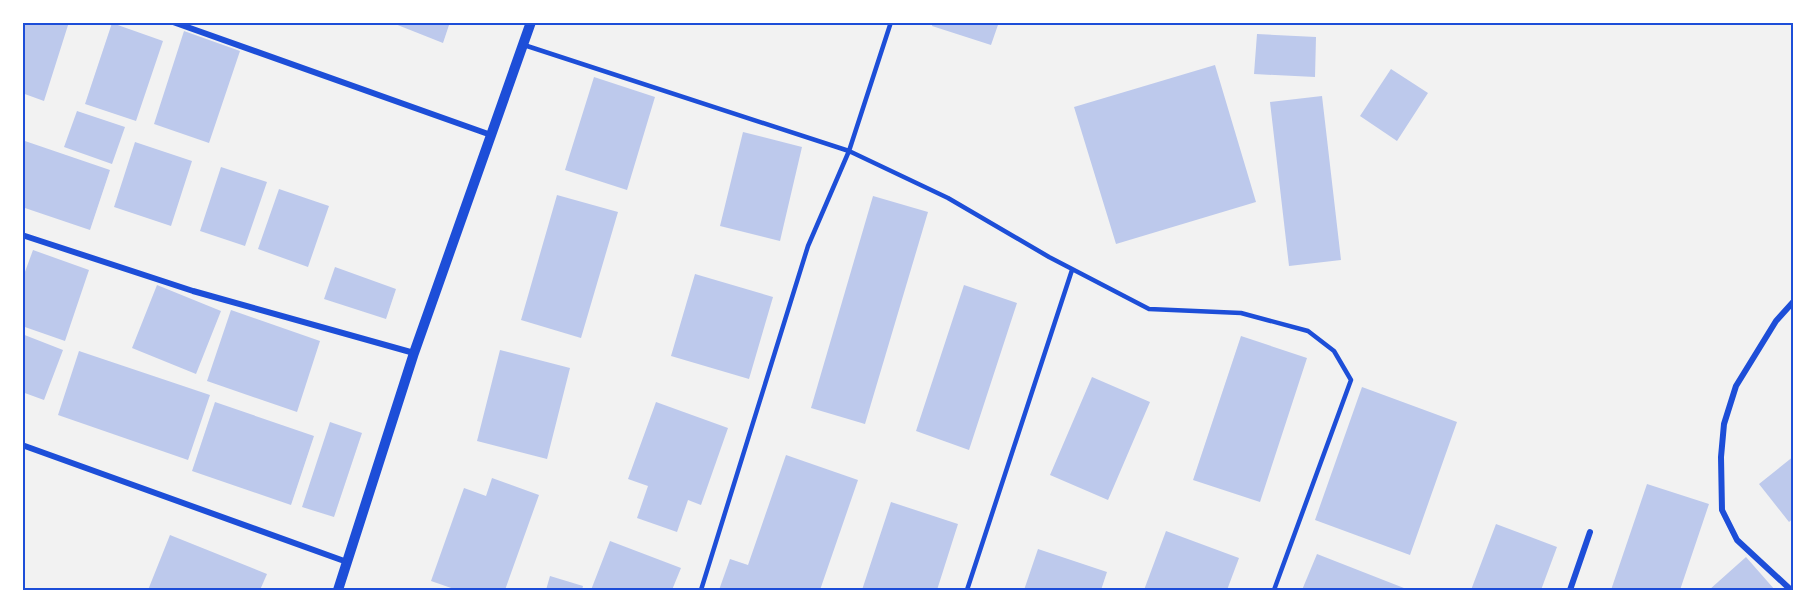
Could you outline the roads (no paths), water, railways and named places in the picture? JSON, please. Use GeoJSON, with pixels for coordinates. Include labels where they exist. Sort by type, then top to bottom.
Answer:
{"type":"FeatureCollection","features":[{"type":"Feature","properties":{"kind":"street"},"geometry":{"type":"LineString","coordinates":[[173,22],[491,135]]}},
{"type":"Feature","properties":{"kind":"street"},"geometry":{"type":"LineString","coordinates":[[338,591],[414,353],[531,22]]}},
{"type":"Feature","properties":{"kind":"street"},"geometry":{"type":"LineString","coordinates":[[22,235],[193,291],[414,353]]}},
{"type":"Feature","properties":{"kind":"street"},"geometry":{"type":"LineString","coordinates":[[1791,591],[1737,540],[1722,510],[1721,458],[1724,424],[1736,386],[1776,321],[1794,301]]}},
{"type":"Feature","properties":{"kind":"street"},"geometry":{"type":"LineString","coordinates":[[22,445],[347,562]]}},
{"type":"Feature","properties":{"kind":"street"},"geometry":{"type":"LineString","coordinates":[[1570,591],[1590,532]]}},
{"type":"Feature","properties":{"kind":"lane"},"geometry":{"type":"LineString","coordinates":[[701,591],[808,246],[849,151],[891,22]]}},
{"type":"Feature","properties":{"kind":"lane"},"geometry":{"type":"LineString","coordinates":[[524,45],[849,151],[948,198],[1072,270],[1149,309],[1241,313],[1308,331],[1334,351],[1351,380],[1274,591]]}},
{"type":"Feature","properties":{"kind":"lane"},"geometry":{"type":"LineString","coordinates":[[967,591],[1072,270]]}}]}
